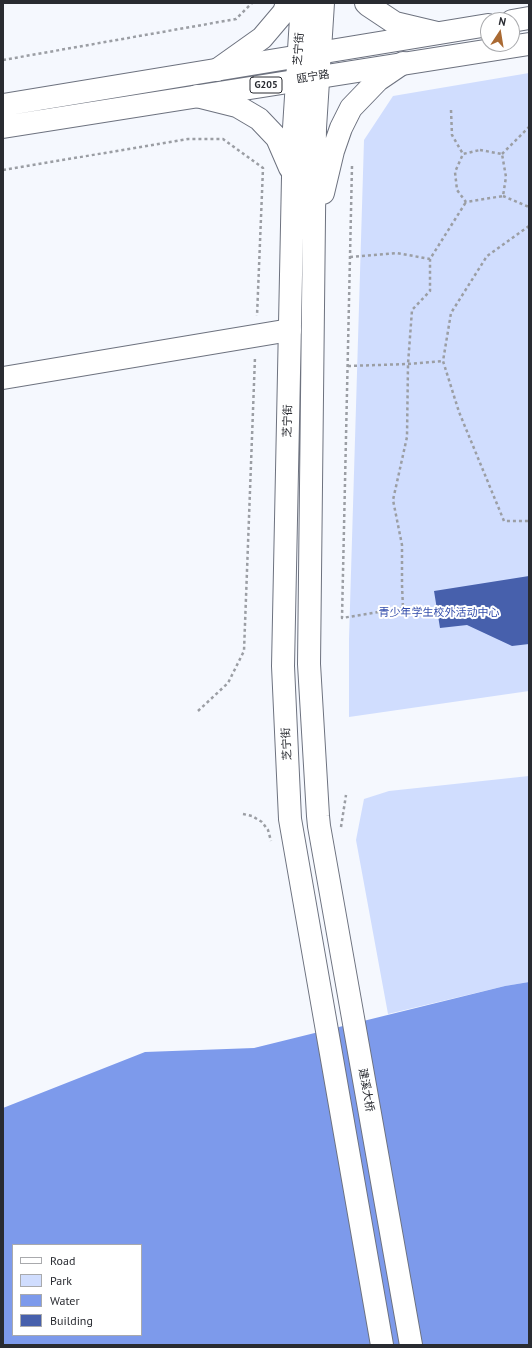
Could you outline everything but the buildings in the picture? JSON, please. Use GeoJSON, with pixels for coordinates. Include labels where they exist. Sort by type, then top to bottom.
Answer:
{"type":"FeatureCollection","features":[{"type":"Feature","properties":{"kind":"main road"},"geometry":{"type":"LineString","coordinates":[[217,70],[262,38],[284,12],[287,3]]}},
{"type":"Feature","properties":{"kind":"main road","name":"芝宁街"},"geometry":{"type":"LineString","coordinates":[[302,3],[294,128],[283,666],[290,819],[382,1345]]}},
{"type":"Feature","properties":{"kind":"main road","name":"芝宁街"},"geometry":{"type":"LineString","coordinates":[[323,3],[315,128],[309,664],[318,816],[331,832]]}},
{"type":"Feature","properties":{"kind":"main road"},"geometry":{"type":"LineString","coordinates":[[366,3],[368,6],[395,23],[437,33]]}},
{"type":"Feature","properties":{"kind":"main road","name":"瓯宁路"},"geometry":{"type":"LineString","coordinates":[[3,105],[480,26]]}},
{"type":"Feature","properties":{"kind":"main road","name":"瓯宁路"},"geometry":{"type":"LineString","coordinates":[[3,127],[318,76],[529,44]]}},
{"type":"Feature","properties":{"kind":"main road"},"geometry":{"type":"LineString","coordinates":[[314,232],[333,151],[347,115],[352,106],[378,80],[403,63]]}},
{"type":"Feature","properties":{"kind":"main road"},"geometry":{"type":"LineString","coordinates":[[198,96],[237,106],[259,119],[277,138],[293,175]]}},
{"type":"Feature","properties":{"kind":"main road"},"geometry":{"type":"LineString","coordinates":[[3,378],[290,330]]}},
{"type":"Feature","properties":{"kind":"main road","name":"建溪大桥"},"geometry":{"type":"LineString","coordinates":[[331,832],[411,1345]]}},
{"type":"Feature","properties":{"kind":"path"},"geometry":{"type":"LineString","coordinates":[[3,60],[236,19],[252,3]]}},
{"type":"Feature","properties":{"kind":"path"},"geometry":{"type":"LineString","coordinates":[[451,110],[452,135],[463,154]]}},
{"type":"Feature","properties":{"kind":"path"},"geometry":{"type":"LineString","coordinates":[[502,154],[529,127]]}},
{"type":"Feature","properties":{"kind":"path"},"geometry":{"type":"LineString","coordinates":[[463,154],[480,150],[502,154]]}},
{"type":"Feature","properties":{"kind":"path"},"geometry":{"type":"LineString","coordinates":[[463,154],[455,172],[457,190],[466,202]]}},
{"type":"Feature","properties":{"kind":"path"},"geometry":{"type":"LineString","coordinates":[[502,154],[506,177],[503,196]]}},
{"type":"Feature","properties":{"kind":"path"},"geometry":{"type":"LineString","coordinates":[[352,159],[342,618],[403,608],[402,545],[393,500],[407,437],[408,364],[412,310],[430,291],[430,260],[466,202],[503,196],[529,207]]}},
{"type":"Feature","properties":{"kind":"path"},"geometry":{"type":"LineString","coordinates":[[529,226],[487,256],[451,313],[443,361],[458,412],[504,522],[529,521]]}},
{"type":"Feature","properties":{"kind":"path"},"geometry":{"type":"LineString","coordinates":[[350,257],[397,253],[430,260]]}},
{"type":"Feature","properties":{"kind":"path"},"geometry":{"type":"LineString","coordinates":[[348,366],[443,361]]}},
{"type":"Feature","properties":{"kind":"path"},"geometry":{"type":"LineString","coordinates":[[331,832],[346,795]]}},
{"type":"Feature","properties":{"kind":"path"},"geometry":{"type":"LineString","coordinates":[[243,814],[252,816],[262,822],[268,830],[271,843]]}},
{"type":"Feature","properties":{"kind":"green space","name":"青少年学生校外活动中心"},"geometry":{"type":"Polygon","coordinates":[[[529,73],[529,691],[349,717],[349,639],[364,140],[393,96],[529,73]]]}},
{"type":"Feature","properties":{"kind":"green space"},"geometry":{"type":"Polygon","coordinates":[[[529,776],[529,982],[505,986],[388,1014],[356,840],[364,799],[389,791],[529,776]]]}},
{"type":"Feature","properties":{"kind":"water"},"geometry":{"type":"Polygon","coordinates":[[[529,982],[529,1345],[3,1345],[3,1108],[145,1052],[254,1048],[505,986],[529,982]]]}}]}
